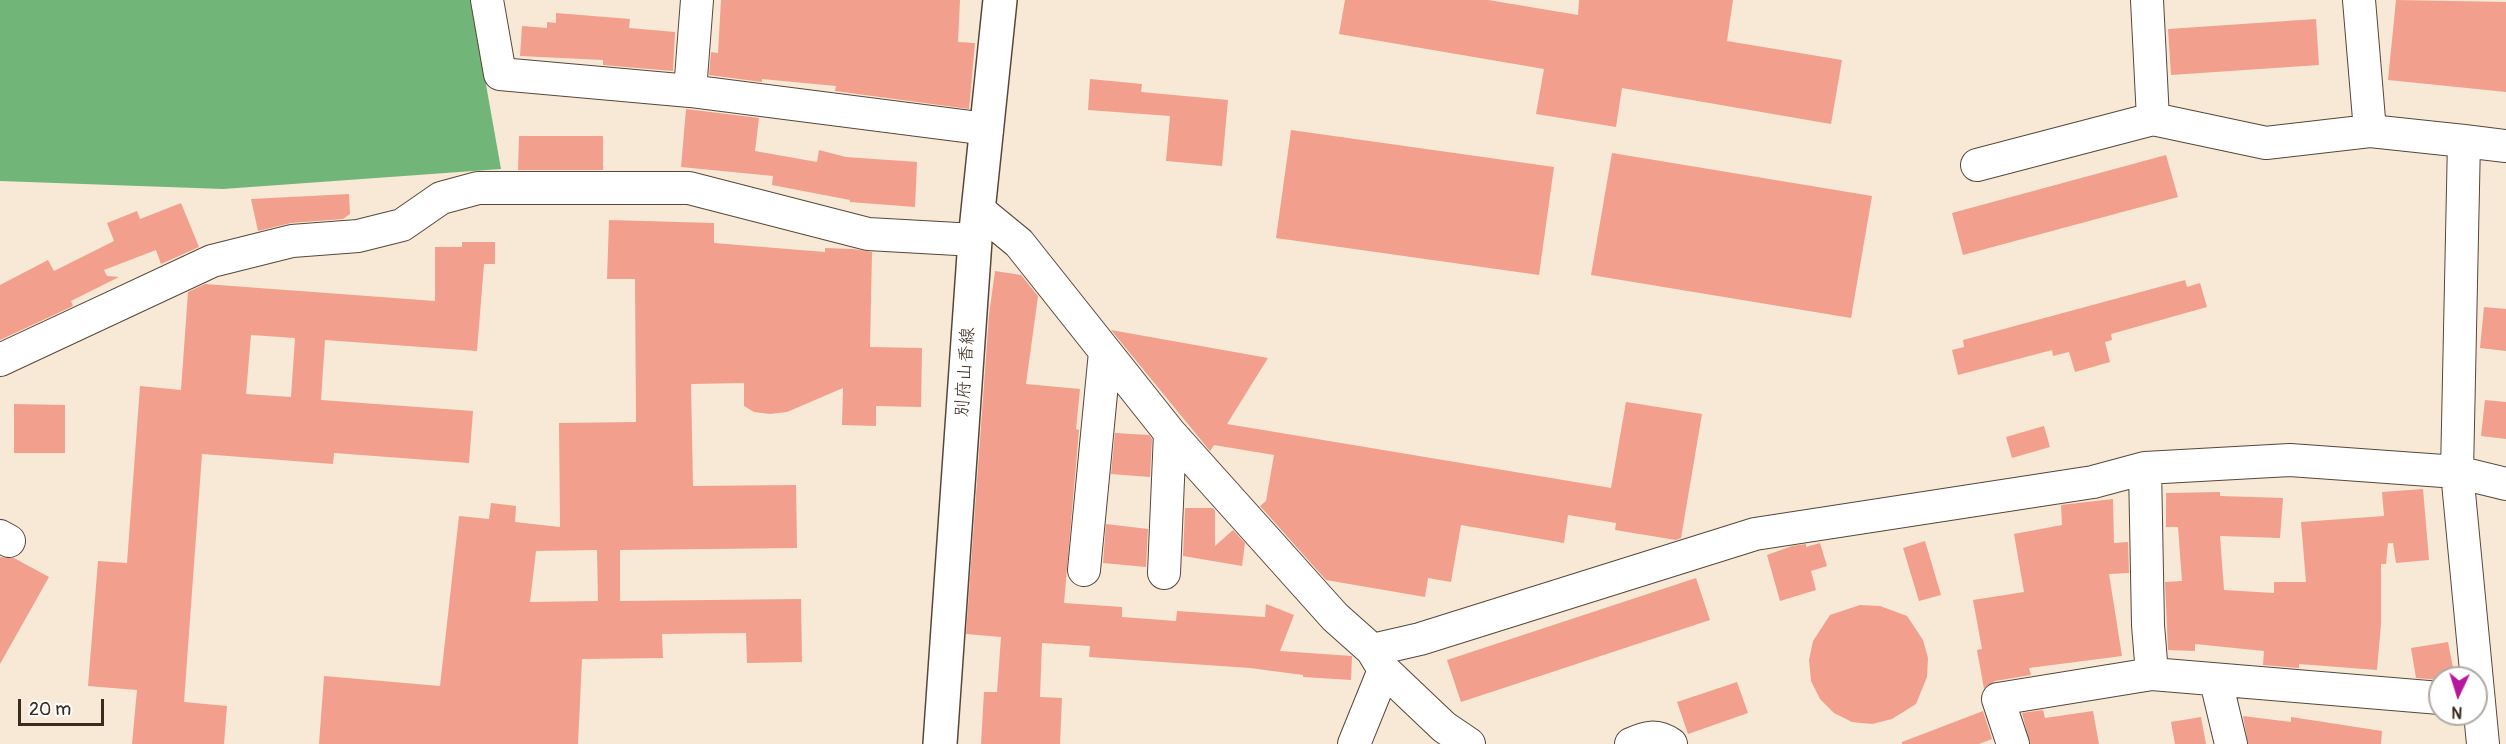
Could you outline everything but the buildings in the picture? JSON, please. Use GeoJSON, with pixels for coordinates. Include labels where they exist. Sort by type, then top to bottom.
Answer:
{"type":"FeatureCollection","features":[{"type":"Feature","properties":{"kind":"main road","name":"別府山香線"},"geometry":{"type":"LineString","coordinates":[[940,744],[978,225],[1000,0]]}},
{"type":"Feature","properties":{"kind":"street"},"geometry":{"type":"LineString","coordinates":[[488,0],[500,74],[690,91],[987,129]]}},
{"type":"Feature","properties":{"kind":"street"},"geometry":{"type":"LineString","coordinates":[[690,91],[696,0]]}},
{"type":"Feature","properties":{"kind":"street"},"geometry":{"type":"LineString","coordinates":[[2147,0],[2153,119]]}},
{"type":"Feature","properties":{"kind":"street"},"geometry":{"type":"LineString","coordinates":[[2359,0],[2370,131]]}},
{"type":"Feature","properties":{"kind":"street"},"geometry":{"type":"LineString","coordinates":[[1977,165],[2153,119],[2266,143],[2370,131],[2506,146]]}},
{"type":"Feature","properties":{"kind":"street"},"geometry":{"type":"LineString","coordinates":[[2464,141],[2457,472],[2475,666]]}},
{"type":"Feature","properties":{"kind":"street"},"geometry":{"type":"LineString","coordinates":[[0,360],[212,261],[292,242],[358,236],[402,225],[441,198],[478,188],[689,188],[868,234],[978,225],[1019,243],[1170,433],[1335,617],[1444,727],[1469,744]]}},
{"type":"Feature","properties":{"kind":"street"},"geometry":{"type":"LineString","coordinates":[[1084,570],[1105,352]]}},
{"type":"Feature","properties":{"kind":"street"},"geometry":{"type":"LineString","coordinates":[[1164,573],[1170,433]]}},
{"type":"Feature","properties":{"kind":"street"},"geometry":{"type":"LineString","coordinates":[[1354,744],[1378,660],[1420,639],[1755,534],[2093,482],[2145,468],[2290,460],[2457,472],[2506,484]]}},
{"type":"Feature","properties":{"kind":"street"},"geometry":{"type":"LineString","coordinates":[[2145,468],[2148,625],[2152,674]]}},
{"type":"Feature","properties":{"kind":"street"},"geometry":{"type":"LineString","coordinates":[[2013,744],[1998,699],[2152,674],[2428,697]]}},
{"type":"Feature","properties":{"kind":"street"},"geometry":{"type":"LineString","coordinates":[[2216,681],[2231,744]]}},
{"type":"Feature","properties":{"kind":"street"},"geometry":{"type":"LineString","coordinates":[[2481,726],[2483,744]]}},
{"type":"Feature","properties":{"kind":"street"},"geometry":{"type":"LineString","coordinates":[[1631,744],[1647,736],[1663,738],[1671,744]]}},
{"type":"Feature","properties":{"kind":"green space"},"geometry":{"type":"Polygon","coordinates":[[[0,0],[471,0],[501,169],[223,189],[0,181],[0,0]]]}}]}
